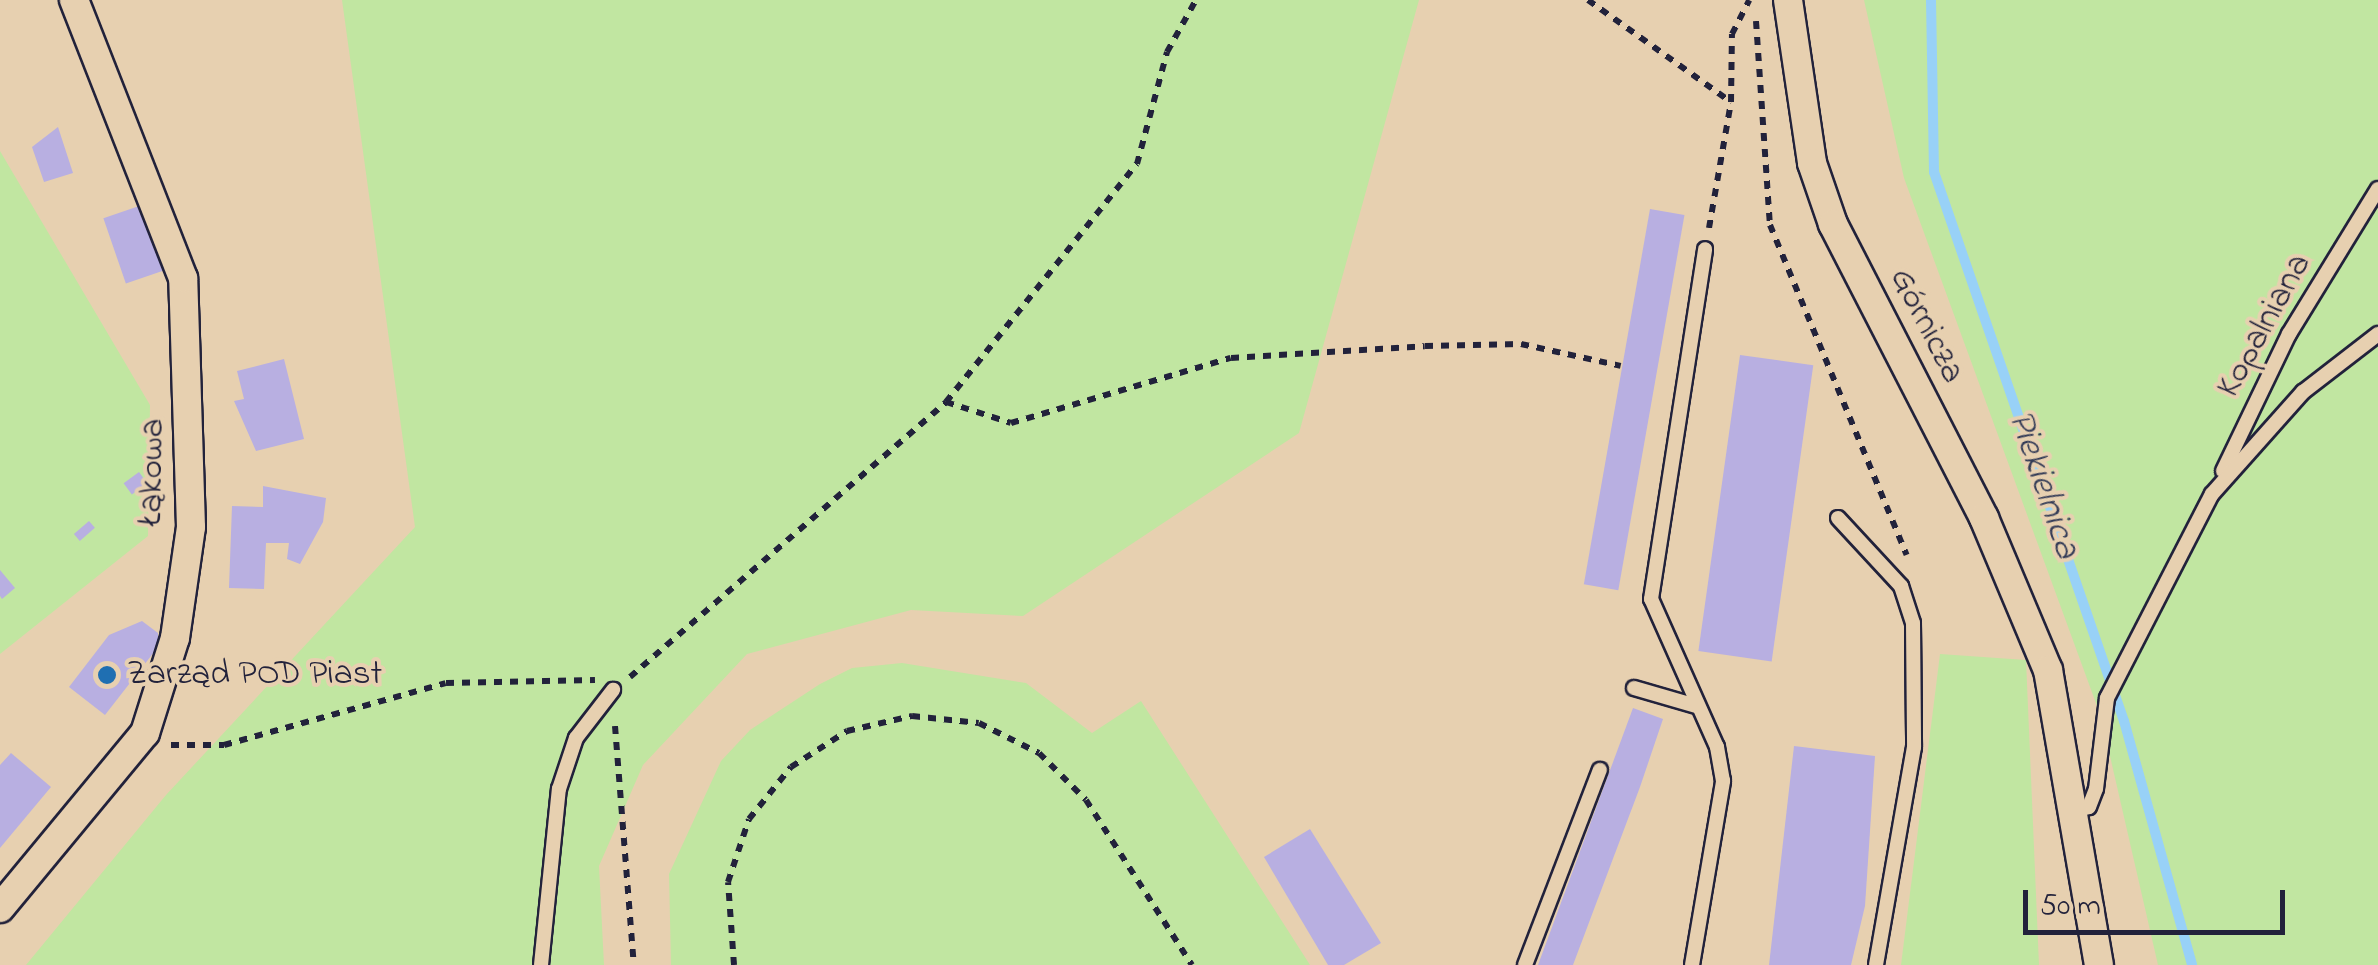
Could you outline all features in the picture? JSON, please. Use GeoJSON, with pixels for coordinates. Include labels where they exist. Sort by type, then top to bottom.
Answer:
{"type":"FeatureCollection","features":[{"type":"Feature","properties":{"kind":"street","name":"Łąkowa"},"geometry":{"type":"LineString","coordinates":[[0,908],[144,736],[188,565],[188,306],[167,225],[74,0]]}},
{"type":"Feature","properties":{"kind":"street","name":"Górnicza"},"geometry":{"type":"LineString","coordinates":[[1788,0],[1828,209],[2032,623],[2076,810],[2099,965]]}},
{"type":"Feature","properties":{"kind":"lane","name":"Kopalniana"},"geometry":{"type":"LineString","coordinates":[[2076,810],[2089,807],[2096,789],[2107,698],[2289,334],[2378,189]]}},
{"type":"Feature","properties":{"kind":"lane"},"geometry":{"type":"LineString","coordinates":[[1692,965],[1723,781],[1652,599],[1705,249]]}},
{"type":"Feature","properties":{"kind":"lane","name":"Kopalniana"},"geometry":{"type":"LineString","coordinates":[[2212,494],[2302,392],[2378,334]]}},
{"type":"Feature","properties":{"kind":"lane"},"geometry":{"type":"LineString","coordinates":[[1838,518],[1901,586],[1912,623],[1914,747],[1876,965]]}},
{"type":"Feature","properties":{"kind":"lane"},"geometry":{"type":"LineString","coordinates":[[1634,688],[1696,706]]}},
{"type":"Feature","properties":{"kind":"lane"},"geometry":{"type":"LineString","coordinates":[[541,965],[559,789],[576,738],[614,690]]}},
{"type":"Feature","properties":{"kind":"lane"},"geometry":{"type":"LineString","coordinates":[[1525,965],[1600,770]]}},
{"type":"Feature","properties":{"kind":"path"},"geometry":{"type":"LineString","coordinates":[[614,690],[946,402],[1136,164],[1167,52],[1196,0]]}},
{"type":"Feature","properties":{"kind":"path"},"geometry":{"type":"LineString","coordinates":[[1588,0],[1731,102]]}},
{"type":"Feature","properties":{"kind":"path"},"geometry":{"type":"LineString","coordinates":[[1705,249],[1731,102],[1732,34],[1750,0]]}},
{"type":"Feature","properties":{"kind":"path"},"geometry":{"type":"LineString","coordinates":[[1758,0],[1770,225],[1910,565]]}},
{"type":"Feature","properties":{"kind":"path"},"geometry":{"type":"LineString","coordinates":[[946,402],[1010,423],[1231,358],[1425,346],[1520,344],[1621,366]]}},
{"type":"Feature","properties":{"kind":"path"},"geometry":{"type":"LineString","coordinates":[[144,736],[189,751],[224,746],[486,677],[557,686],[584,677],[614,690]]}},
{"type":"Feature","properties":{"kind":"path"},"geometry":{"type":"LineString","coordinates":[[614,690],[634,965]]}},
{"type":"Feature","properties":{"kind":"path"},"geometry":{"type":"LineString","coordinates":[[734,965],[728,882],[749,819],[790,766],[847,731],[912,716],[979,724],[1039,753],[1086,800],[1192,965]]}},
{"type":"Feature","properties":{"kind":"green space"},"geometry":{"type":"Polygon","coordinates":[[[342,0],[1419,0],[1299,433],[1023,616],[911,610],[747,654],[643,765],[599,866],[604,965],[26,965],[166,795],[415,527],[342,0]]]}},
{"type":"Feature","properties":{"kind":"green space"},"geometry":{"type":"Polygon","coordinates":[[[1864,0],[2378,0],[2378,965],[2158,965],[2101,717],[1904,178],[1864,0]]]}},
{"type":"Feature","properties":{"kind":"green space"},"geometry":{"type":"Polygon","coordinates":[[[0,151],[150,405],[148,536],[0,654],[0,151]]]}},
{"type":"Feature","properties":{"kind":"green space"},"geometry":{"type":"Polygon","coordinates":[[[1940,654],[2026,660],[2039,965],[1901,965],[1940,654]]]}},
{"type":"Feature","properties":{"kind":"green space"},"geometry":{"type":"Polygon","coordinates":[[[902,663],[1026,683],[1092,733],[1141,701],[1310,965],[671,965],[669,874],[721,761],[750,730],[820,684],[852,668],[902,663]]]}},
{"type":"Feature","properties":{"kind":"building"},"geometry":{"type":"Polygon","coordinates":[[[58,127],[73,173],[44,182],[32,147],[58,127]]]}},
{"type":"Feature","properties":{"kind":"building"},"geometry":{"type":"Polygon","coordinates":[[[145,204],[167,269],[126,284],[103,218],[145,204]]]}},
{"type":"Feature","properties":{"kind":"building"},"geometry":{"type":"Polygon","coordinates":[[[1650,209],[1684,215],[1618,590],[1584,584],[1650,209]]]}},
{"type":"Feature","properties":{"kind":"building"},"geometry":{"type":"Polygon","coordinates":[[[1740,355],[1813,365],[1772,661],[1698,651],[1740,355]]]}},
{"type":"Feature","properties":{"kind":"building"},"geometry":{"type":"Polygon","coordinates":[[[284,359],[304,439],[256,451],[234,401],[244,399],[237,371],[284,359]]]}},
{"type":"Feature","properties":{"kind":"building"},"geometry":{"type":"Polygon","coordinates":[[[139,472],[147,483],[132,494],[124,483],[139,472]]]}},
{"type":"Feature","properties":{"kind":"building"},"geometry":{"type":"Polygon","coordinates":[[[263,486],[326,498],[323,522],[300,564],[287,559],[289,543],[266,543],[264,589],[229,588],[232,506],[263,507],[263,486]]]}},
{"type":"Feature","properties":{"kind":"building"},"geometry":{"type":"Polygon","coordinates":[[[89,521],[95,528],[80,541],[74,534],[89,521]]]}},
{"type":"Feature","properties":{"kind":"building"},"geometry":{"type":"Polygon","coordinates":[[[0,570],[15,588],[2,599],[0,596],[0,570]]]}},
{"type":"Feature","properties":{"kind":"building","name":"Zarząd POD Piast"},"geometry":{"type":"Polygon","coordinates":[[[142,621],[158,633],[158,647],[105,715],[69,687],[109,635],[142,621]]]}},
{"type":"Feature","properties":{"kind":"building"},"geometry":{"type":"Polygon","coordinates":[[[1633,708],[1663,719],[1640,787],[1573,965],[1538,965],[1633,708]]]}},
{"type":"Feature","properties":{"kind":"building"},"geometry":{"type":"Polygon","coordinates":[[[1794,746],[1875,756],[1865,906],[1851,965],[1769,965],[1794,746]]]}},
{"type":"Feature","properties":{"kind":"building"},"geometry":{"type":"Polygon","coordinates":[[[11,753],[51,787],[0,848],[0,765],[11,753]]]}},
{"type":"Feature","properties":{"kind":"building"},"geometry":{"type":"Polygon","coordinates":[[[1310,829],[1381,943],[1344,965],[1328,965],[1264,857],[1310,829]]]}},
{"type":"Feature","properties":{"kind":"waterway","name":"Piekielnica"},"geometry":{"type":"LineString","coordinates":[[1931,0],[1934,172],[2124,721],[2192,965]]}},
{"type":"Feature","properties":{"kind":"place","name":"Zarząd POD Piast"},"geometry":{"type":"Point","coordinates":[107,675]}}]}
